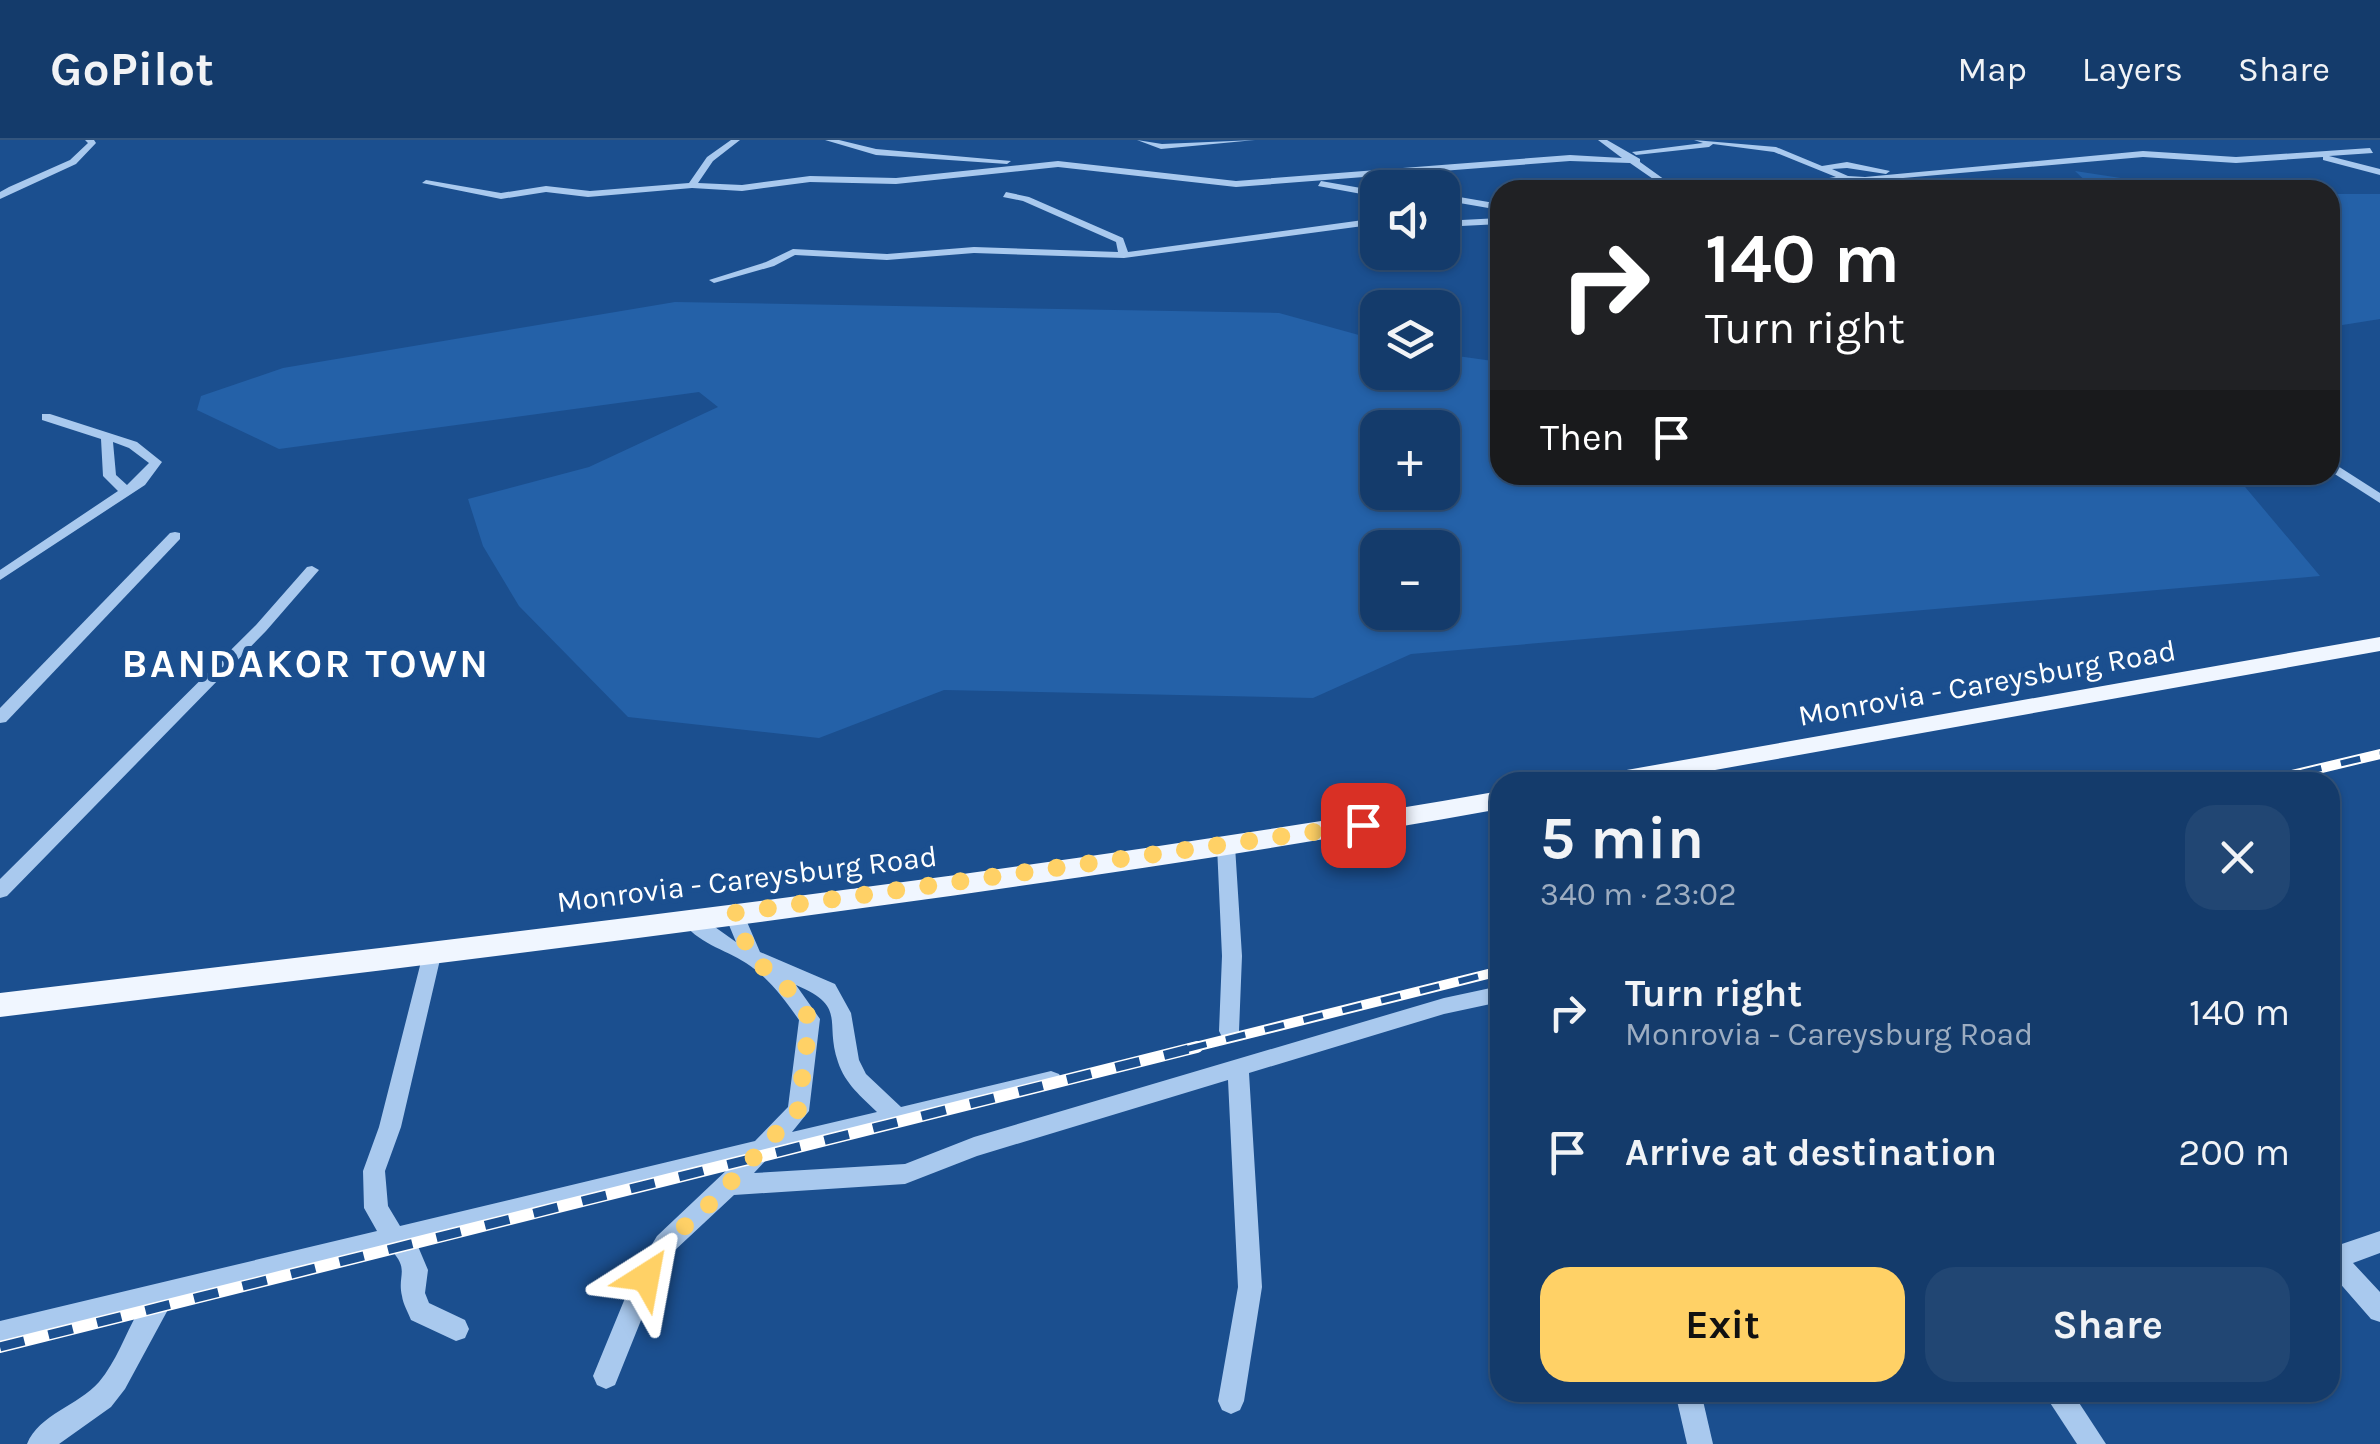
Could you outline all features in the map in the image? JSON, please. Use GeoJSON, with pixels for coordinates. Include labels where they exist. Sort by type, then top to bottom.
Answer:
{"type":"FeatureCollection","features":[{"type":"Feature","properties":{"kind":"main road","name":"Monrovia - Careysburg Road"},"geometry":{"type":"LineString","coordinates":[[1660,772],[2380,644]]}},
{"type":"Feature","properties":{"kind":"main road","name":"Monrovia - Careysburg Road"},"geometry":{"type":"LineString","coordinates":[[0,1005],[690,920],[1226,846],[1490,802]]}},
{"type":"Feature","properties":{"kind":"street"},"geometry":{"type":"LineString","coordinates":[[0,196],[19,184],[81,160],[92,143],[89,140]]}},
{"type":"Feature","properties":{"kind":"street"},"geometry":{"type":"LineString","coordinates":[[692,185],[710,159],[736,140]]}},
{"type":"Feature","properties":{"kind":"street"},"geometry":{"type":"LineString","coordinates":[[829,140],[889,153],[1058,164],[1209,184],[1311,180],[1583,157],[1636,157],[1714,145]]}},
{"type":"Feature","properties":{"kind":"street"},"geometry":{"type":"LineString","coordinates":[[1141,140],[1152,146],[1251,140]]}},
{"type":"Feature","properties":{"kind":"street"},"geometry":{"type":"LineString","coordinates":[[1603,140],[1636,157],[1663,180]]}},
{"type":"Feature","properties":{"kind":"street"},"geometry":{"type":"LineString","coordinates":[[1698,140],[1776,150],[1846,178]]}},
{"type":"Feature","properties":{"kind":"street"},"geometry":{"type":"LineString","coordinates":[[1140,174],[1152,159],[1152,146]]}},
{"type":"Feature","properties":{"kind":"street"},"geometry":{"type":"LineString","coordinates":[[1832,180],[1919,176],[2143,154],[2236,160],[2370,151]]}},
{"type":"Feature","properties":{"kind":"street"},"geometry":{"type":"LineString","coordinates":[[2316,154],[2380,172]]}},
{"type":"Feature","properties":{"kind":"street"},"geometry":{"type":"LineString","coordinates":[[426,183],[501,196],[546,189],[588,194],[692,185],[742,188],[810,178],[896,180],[1058,164]]}},
{"type":"Feature","properties":{"kind":"street"},"geometry":{"type":"LineString","coordinates":[[1822,168],[1847,165],[1919,176]]}},
{"type":"Feature","properties":{"kind":"street"},"geometry":{"type":"LineString","coordinates":[[960,174],[970,184]]}},
{"type":"Feature","properties":{"kind":"street"},"geometry":{"type":"LineString","coordinates":[[1311,180],[1360,190]]}},
{"type":"Feature","properties":{"kind":"street"},"geometry":{"type":"LineString","coordinates":[[1006,195],[1026,199],[1120,240],[1124,256]]}},
{"type":"Feature","properties":{"kind":"street"},"geometry":{"type":"LineString","coordinates":[[1460,199],[1490,205]]}},
{"type":"Feature","properties":{"kind":"street"},"geometry":{"type":"LineString","coordinates":[[1460,223],[1490,222]]}},
{"type":"Feature","properties":{"kind":"street"},"geometry":{"type":"LineString","coordinates":[[714,280],[770,264],[793,252],[876,257],[974,250],[1124,256],[1360,223]]}},
{"type":"Feature","properties":{"kind":"street"},"geometry":{"type":"LineString","coordinates":[[0,576],[126,491],[153,471],[156,462],[133,445],[106,440],[72,423],[46,417]]}},
{"type":"Feature","properties":{"kind":"street"},"geometry":{"type":"LineString","coordinates":[[106,440],[110,476],[126,491]]}},
{"type":"Feature","properties":{"kind":"street"},"geometry":{"type":"LineString","coordinates":[[2340,471],[2380,499]]}},
{"type":"Feature","properties":{"kind":"street"},"geometry":{"type":"LineString","coordinates":[[0,718],[175,536]]}},
{"type":"Feature","properties":{"kind":"street"},"geometry":{"type":"LineString","coordinates":[[0,891],[261,628],[312,570]]}},
{"type":"Feature","properties":{"kind":"street"},"geometry":{"type":"LineString","coordinates":[[1226,846],[1232,956],[1228,1031]]}},
{"type":"Feature","properties":{"kind":"street"},"geometry":{"type":"LineString","coordinates":[[606,1376],[646,1277],[665,1244],[798,1110],[811,1032],[804,1007],[751,956],[734,913]]}},
{"type":"Feature","properties":{"kind":"street"},"geometry":{"type":"LineString","coordinates":[[690,920],[726,946],[828,990],[840,1013],[853,1071],[897,1116]]}},
{"type":"Feature","properties":{"kind":"street"},"geometry":{"type":"LineString","coordinates":[[432,951],[390,1127],[374,1171],[376,1208],[394,1238],[409,1252],[416,1270],[414,1293],[420,1311],[456,1328]]}},
{"type":"Feature","properties":{"kind":"street"},"geometry":{"type":"LineString","coordinates":[[727,1184],[905,1174],[974,1146],[1444,1006],[1490,996]]}},
{"type":"Feature","properties":{"kind":"street"},"geometry":{"type":"LineString","coordinates":[[1231,1401],[1250,1287],[1238,1068]]}},
{"type":"Feature","properties":{"kind":"street"},"geometry":{"type":"LineString","coordinates":[[0,1333],[1051,1080]]}},
{"type":"Feature","properties":{"kind":"street"},"geometry":{"type":"LineString","coordinates":[[2340,1256],[2380,1242]]}},
{"type":"Feature","properties":{"kind":"street"},"geometry":{"type":"LineString","coordinates":[[2340,1268],[2380,1310]]}},
{"type":"Feature","properties":{"kind":"street"},"geometry":{"type":"LineString","coordinates":[[40,1444],[85,1413],[112,1387],[137,1333],[165,1292]]}},
{"type":"Feature","properties":{"kind":"street"},"geometry":{"type":"LineString","coordinates":[[1690,1402],[1700,1444]]}},
{"type":"Feature","properties":{"kind":"street"},"geometry":{"type":"LineString","coordinates":[[2063,1402],[2094,1444]]}},
{"type":"Feature","properties":{"kind":"shaded area"},"geometry":{"type":"Polygon","coordinates":[[[2075,171],[2134,180],[2084,180],[2075,171]]]}},
{"type":"Feature","properties":{"kind":"shaded area"},"geometry":{"type":"Polygon","coordinates":[[[2340,194],[2380,194],[2380,319],[2340,325],[2340,194]]]}},
{"type":"Feature","properties":{"kind":"shaded area"},"geometry":{"type":"Polygon","coordinates":[[[675,302],[1279,313],[1360,335],[1360,390],[1460,390],[1460,356],[1490,361],[1490,485],[2243,485],[2320,576],[1411,654],[1313,698],[944,690],[819,738],[628,717],[519,606],[483,546],[468,499],[589,467],[718,407],[699,392],[279,449],[197,410],[201,396],[283,368],[675,302]]]}},
{"type":"Feature","properties":{"kind":"railway"},"geometry":{"type":"LineString","coordinates":[[2305,772],[2380,754]]}},
{"type":"Feature","properties":{"kind":"railway"},"geometry":{"type":"LineString","coordinates":[[1187,1049],[1490,973]]}},
{"type":"Feature","properties":{"kind":"railway"},"geometry":{"type":"LineString","coordinates":[[0,1347],[1197,1047]]}},
{"type":"Feature","properties":{"kind":"district","name":"BANDAKOR TOWN"},"geometry":{"type":"Point","coordinates":[306,663]}},
{"type":"Feature","properties":{"kind":"route"},"geometry":{"type":"LineString","coordinates":[[646,1277],[665,1244],[713,1201],[798,1110],[807,1070],[810,1019],[788,989],[751,956],[734,913],[1363,825]]}}]}
